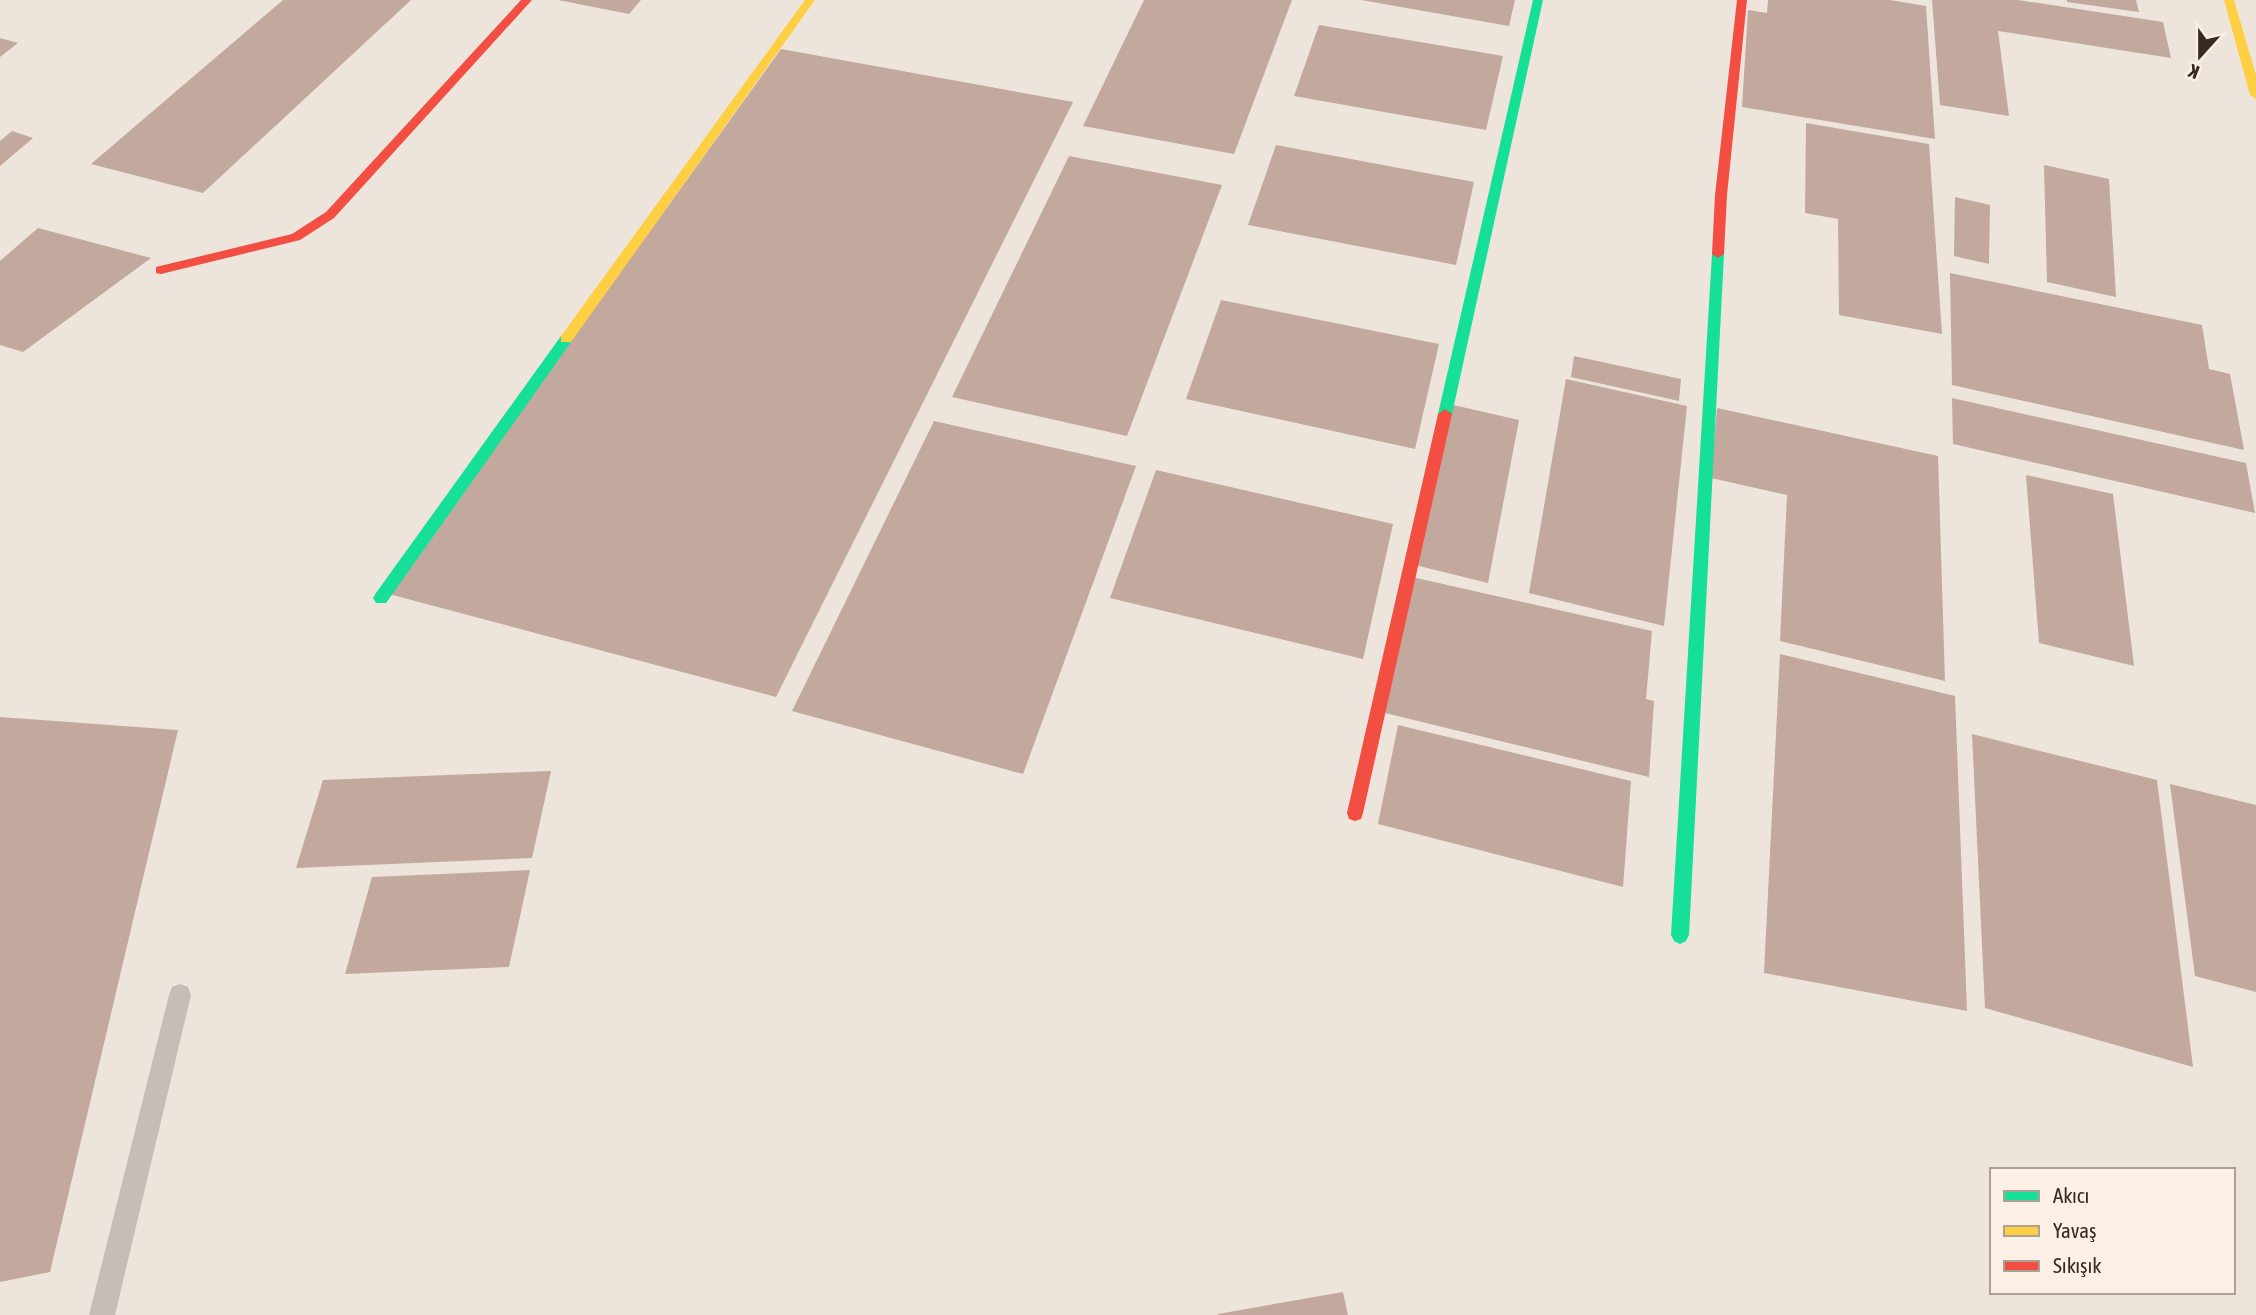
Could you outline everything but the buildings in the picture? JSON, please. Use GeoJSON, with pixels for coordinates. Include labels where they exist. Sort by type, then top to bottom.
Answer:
{"type":"FeatureCollection","features":[{"type":"Feature","properties":{"kind":"street"},"geometry":{"type":"LineString","coordinates":[[161,270],[296,237],[330,215],[527,0]]}},
{"type":"Feature","properties":{"kind":"street"},"geometry":{"type":"LineString","coordinates":[[381,598],[810,0]]}},
{"type":"Feature","properties":{"kind":"street"},"geometry":{"type":"LineString","coordinates":[[1355,813],[1538,0]]}},
{"type":"Feature","properties":{"kind":"street"},"geometry":{"type":"LineString","coordinates":[[1680,935],[1721,195],[1742,0]]}},
{"type":"Feature","properties":{"kind":"street"},"geometry":{"type":"LineString","coordinates":[[2229,0],[2256,95]]}},
{"type":"Feature","properties":{"kind":"lane"},"geometry":{"type":"LineString","coordinates":[[102,1315],[180,995]]}},
{"type":"Feature","properties":{"kind":"traffic: fast"},"geometry":{"type":"LineString","coordinates":[[1445,414],[1538,0]]}},
{"type":"Feature","properties":{"kind":"traffic: fast"},"geometry":{"type":"LineString","coordinates":[[1680,935],[1718,254]]}},
{"type":"Feature","properties":{"kind":"traffic: fast"},"geometry":{"type":"LineString","coordinates":[[381,598],[566,339]]}},
{"type":"Feature","properties":{"kind":"traffic: slow"},"geometry":{"type":"LineString","coordinates":[[566,339],[810,0]]}},
{"type":"Feature","properties":{"kind":"traffic: slow"},"geometry":{"type":"LineString","coordinates":[[2229,0],[2256,95]]}},
{"type":"Feature","properties":{"kind":"traffic: jam"},"geometry":{"type":"LineString","coordinates":[[161,270],[296,237],[330,215],[527,0]]}},
{"type":"Feature","properties":{"kind":"traffic: jam"},"geometry":{"type":"LineString","coordinates":[[1718,254],[1721,195],[1742,0]]}},
{"type":"Feature","properties":{"kind":"traffic: jam"},"geometry":{"type":"LineString","coordinates":[[1355,813],[1445,414]]}}]}
